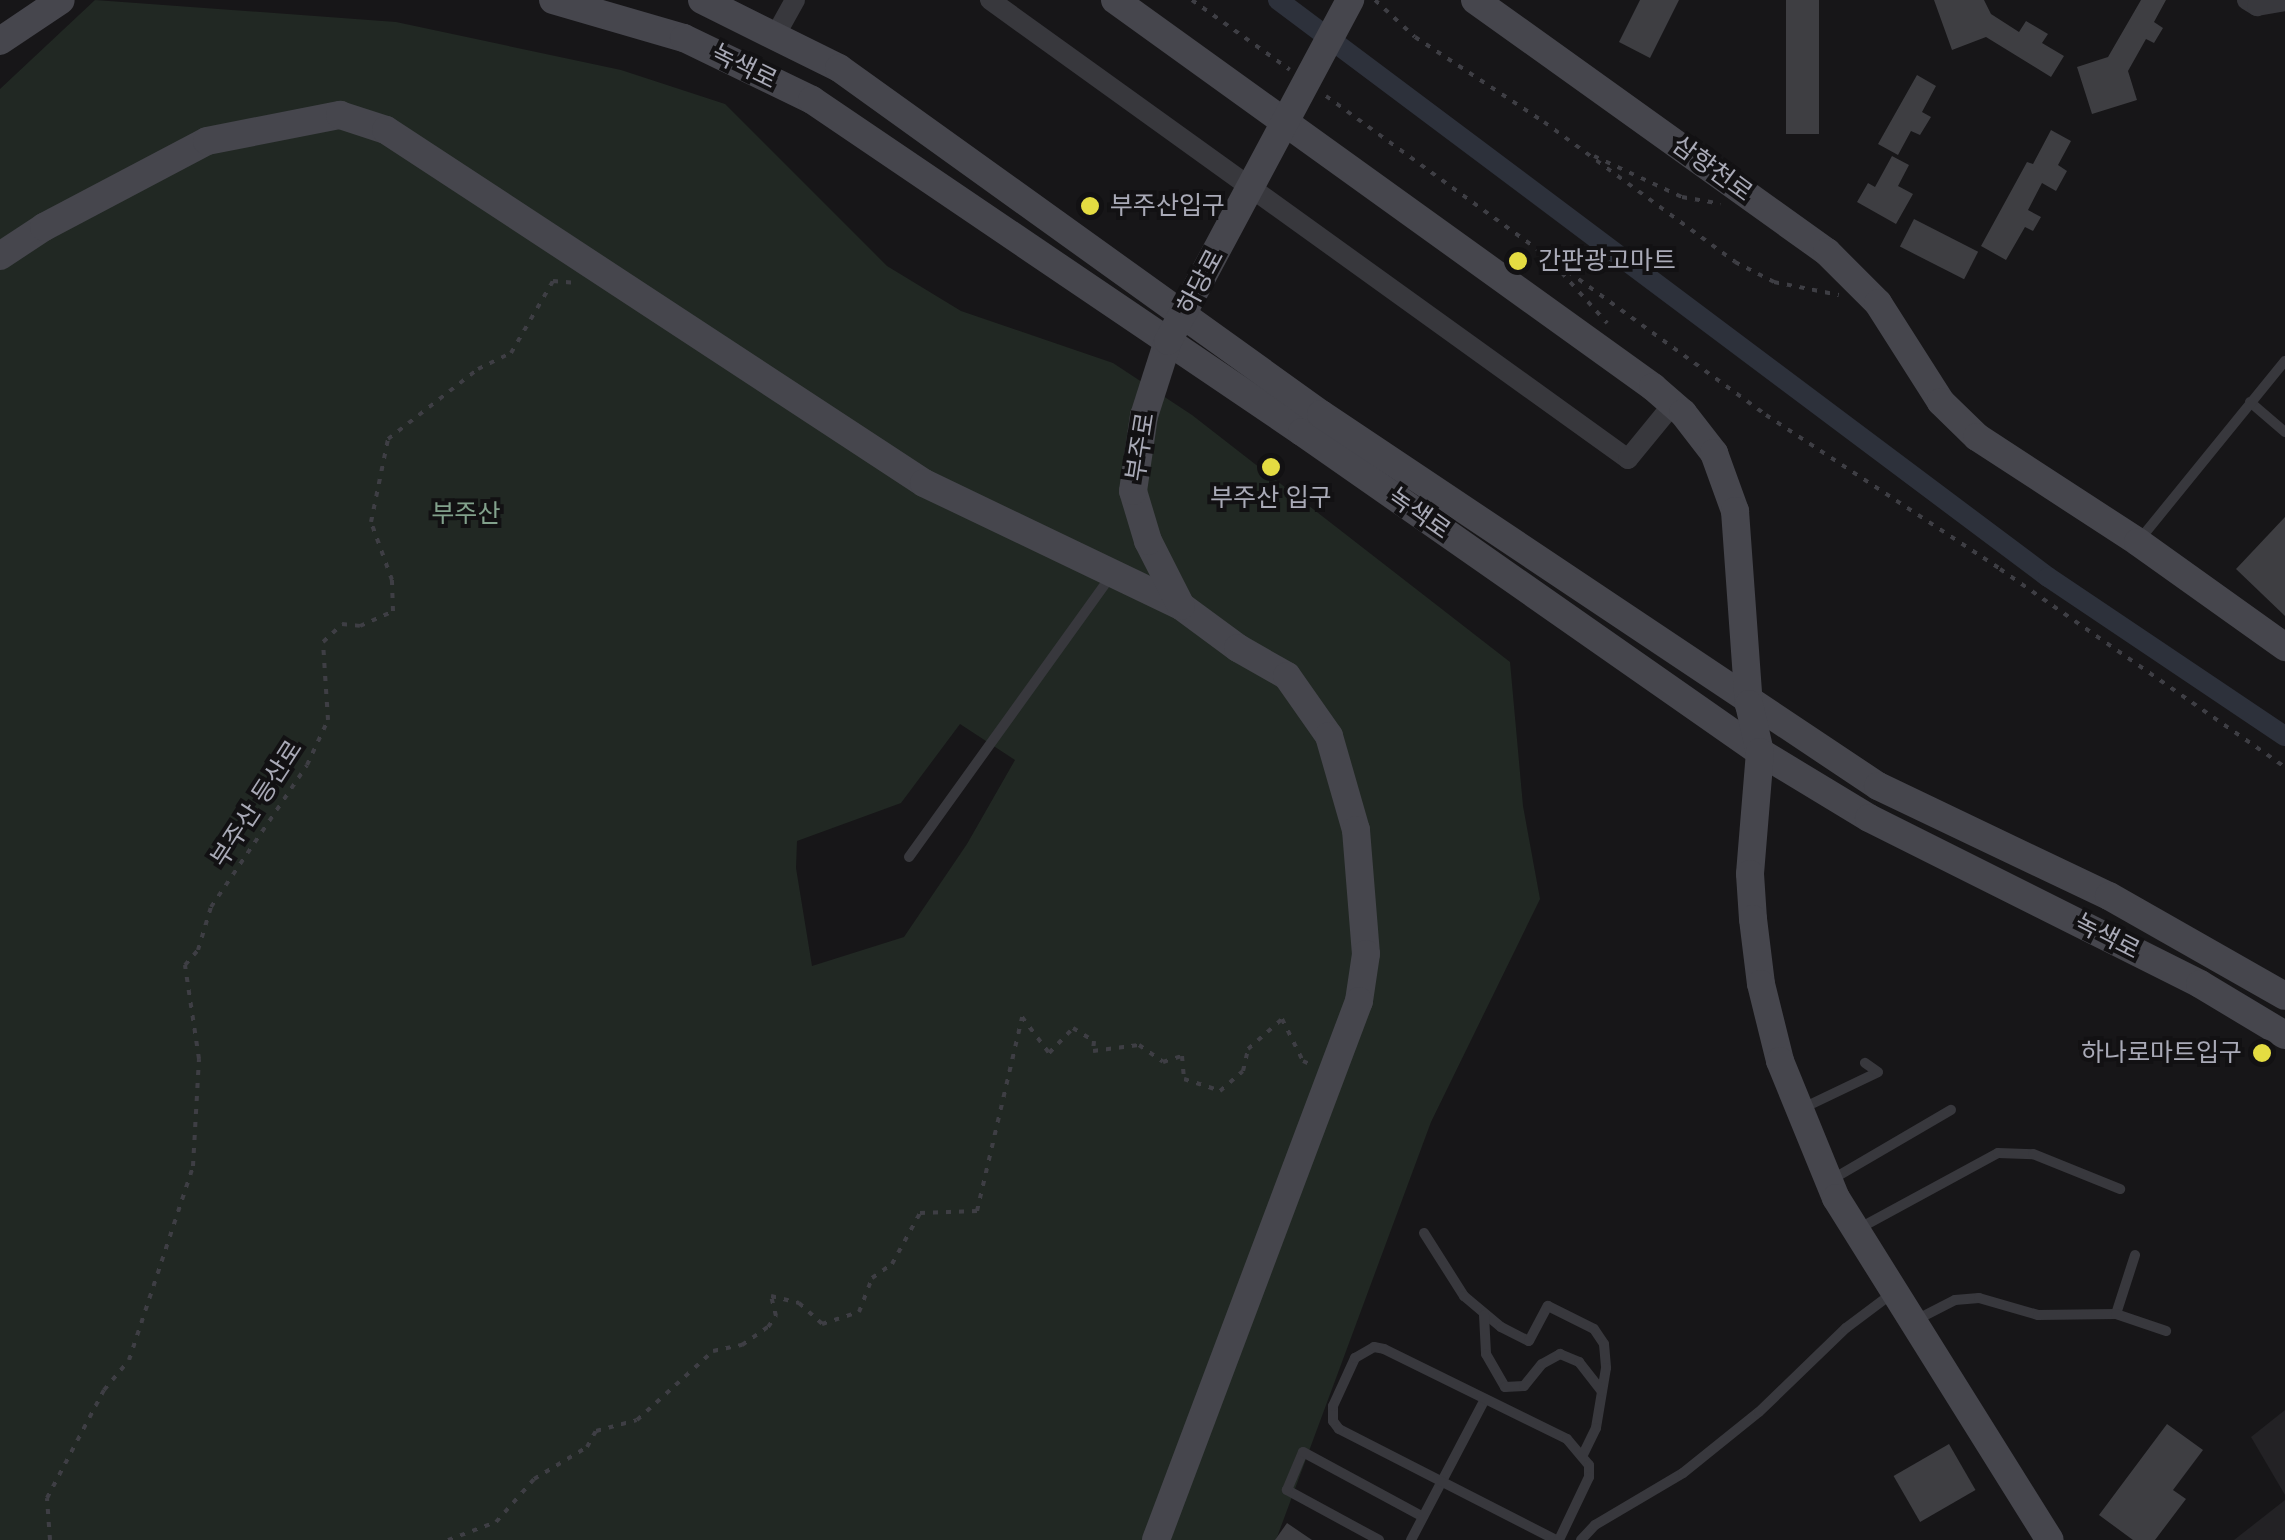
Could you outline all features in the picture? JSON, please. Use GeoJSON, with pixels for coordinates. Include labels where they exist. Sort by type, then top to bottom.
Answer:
{"type":"FeatureCollection","features":[{"type":"Feature","properties":{"kind":"street"},"geometry":{"type":"LineString","coordinates":[[0,41],[61,0]]}},
{"type":"Feature","properties":{"kind":"street","name":"녹색로"},"geometry":{"type":"LineString","coordinates":[[553,0],[684,38],[812,100],[1168,341],[1760,752],[1869,818],[2200,984],[2285,1035]]}},
{"type":"Feature","properties":{"kind":"street","name":"녹색로"},"geometry":{"type":"LineString","coordinates":[[702,0],[839,68],[1338,425],[1749,704],[1878,786],[2109,896],[2285,996]]}},
{"type":"Feature","properties":{"kind":"street"},"geometry":{"type":"LineString","coordinates":[[776,36],[795,0]]}},
{"type":"Feature","properties":{"kind":"street"},"geometry":{"type":"LineString","coordinates":[[990,0],[1628,459],[1673,404]]}},
{"type":"Feature","properties":{"kind":"street"},"geometry":{"type":"LineString","coordinates":[[1115,0],[1673,404],[1714,453],[1735,512],[1749,704],[1760,752],[1750,874],[1761,984],[1780,1061],[1829,1182],[1856,1230],[2050,1540]]}},
{"type":"Feature","properties":{"kind":"street","name":"하당로"},"geometry":{"type":"LineString","coordinates":[[1168,341],[1350,0]]}},
{"type":"Feature","properties":{"kind":"street","name":"삼향천로"},"geometry":{"type":"LineString","coordinates":[[1476,0],[1827,252],[1878,303],[1941,402],[1977,438],[2138,542],[2285,647]]}},
{"type":"Feature","properties":{"kind":"street"},"geometry":{"type":"LineString","coordinates":[[2258,2],[2285,1]]}},
{"type":"Feature","properties":{"kind":"street"},"geometry":{"type":"LineString","coordinates":[[0,256],[44,227],[207,141],[340,115],[386,130],[924,483],[1181,606],[1238,648],[1287,676],[1329,736],[1356,830],[1366,954],[1359,1001],[1156,1540]]}},
{"type":"Feature","properties":{"kind":"street","name":"부주로"},"geometry":{"type":"LineString","coordinates":[[1168,341],[1144,416],[1133,492],[1148,541],[1181,606]]}},
{"type":"Feature","properties":{"kind":"lane"},"geometry":{"type":"LineString","coordinates":[[2138,542],[2285,360]]}},
{"type":"Feature","properties":{"kind":"lane"},"geometry":{"type":"LineString","coordinates":[[2250,402],[2285,432]]}},
{"type":"Feature","properties":{"kind":"lane"},"geometry":{"type":"LineString","coordinates":[[908,857],[1113,573]]}},
{"type":"Feature","properties":{"kind":"lane"},"geometry":{"type":"LineString","coordinates":[[1799,1110],[1878,1072],[1865,1063]]}},
{"type":"Feature","properties":{"kind":"lane"},"geometry":{"type":"LineString","coordinates":[[1829,1182],[1951,1110]]}},
{"type":"Feature","properties":{"kind":"lane"},"geometry":{"type":"LineString","coordinates":[[1856,1230],[1998,1153],[2033,1154],[2120,1189]]}},
{"type":"Feature","properties":{"kind":"lane"},"geometry":{"type":"LineString","coordinates":[[1424,1233],[1464,1296],[1484,1315],[1529,1341],[1548,1306],[1594,1330],[1604,1344],[1602,1391],[1596,1428],[1583,1454]]}},
{"type":"Feature","properties":{"kind":"lane"},"geometry":{"type":"LineString","coordinates":[[2116,1314],[2136,1255]]}},
{"type":"Feature","properties":{"kind":"lane"},"geometry":{"type":"LineString","coordinates":[[1580,1540],[1595,1525],[1683,1473],[1758,1412],[1846,1328],[1895,1292]]}},
{"type":"Feature","properties":{"kind":"lane"},"geometry":{"type":"LineString","coordinates":[[1914,1321],[1962,1298],[2038,1316],[2116,1314],[2166,1331]]}},
{"type":"Feature","properties":{"kind":"lane"},"geometry":{"type":"LineString","coordinates":[[1484,1315],[1486,1354],[1505,1387],[1524,1386],[1542,1364],[1560,1354],[1579,1362],[1602,1391]]}},
{"type":"Feature","properties":{"kind":"lane"},"geometry":{"type":"LineString","coordinates":[[1374,1347],[1568,1439],[1583,1454],[1589,1477],[1558,1540],[1340,1429],[1333,1421],[1333,1406],[1355,1358],[1374,1347]]}},
{"type":"Feature","properties":{"kind":"lane"},"geometry":{"type":"LineString","coordinates":[[1411,1540],[1485,1399]]}},
{"type":"Feature","properties":{"kind":"lane"},"geometry":{"type":"LineString","coordinates":[[1379,1540],[1362,1536],[1286,1490],[1303,1452],[1423,1517]]}},
{"type":"Feature","properties":{"kind":"path"},"geometry":{"type":"LineString","coordinates":[[1192,0],[1293,73]]}},
{"type":"Feature","properties":{"kind":"path"},"geometry":{"type":"LineString","coordinates":[[1375,0],[1416,37],[1586,153],[1735,262],[1774,282],[1878,303]]}},
{"type":"Feature","properties":{"kind":"path"},"geometry":{"type":"LineString","coordinates":[[1325,95],[1766,415],[2000,569],[2285,767]]}},
{"type":"Feature","properties":{"kind":"path"},"geometry":{"type":"LineString","coordinates":[[1586,153],[1682,197],[1737,207]]}},
{"type":"Feature","properties":{"kind":"path","name":"부주산 등산로"},"geometry":{"type":"LineString","coordinates":[[50,1540],[46,1498],[104,1390],[130,1360],[193,1166],[199,1060],[184,964],[198,950],[212,906],[307,765],[328,720],[323,642],[342,624],[360,626],[392,611],[392,580],[371,522],[388,439],[478,369],[511,353],[553,281],[583,284]]}},
{"type":"Feature","properties":{"kind":"path"},"geometry":{"type":"LineString","coordinates":[[448,1540],[496,1522],[534,1479],[587,1447],[596,1431],[636,1420],[713,1351],[742,1345],[768,1327],[776,1316],[771,1296],[799,1303],[822,1324],[859,1312],[872,1278],[892,1264],[920,1213],[977,1211],[1022,1018],[1050,1052],[1073,1028],[1094,1041],[1093,1052],[1139,1045],[1163,1062],[1182,1056],[1184,1079],[1220,1091],[1242,1071],[1248,1049],[1282,1019],[1302,1061],[1330,1074]]}},
{"type":"Feature","properties":{"kind":"shaded area"},"geometry":{"type":"Polygon","coordinates":[[[2285,1410],[2285,1495],[2251,1437],[2285,1410]]]}},
{"type":"Feature","properties":{"kind":"shaded area"},"geometry":{"type":"Polygon","coordinates":[[[2285,1500],[2285,1540],[2234,1540],[2285,1500]]]}},
{"type":"Feature","properties":{"kind":"green space","name":"부주산"},"geometry":{"type":"Polygon","coordinates":[[[95,0],[396,22],[621,70],[725,104],[887,266],[961,311],[1113,363],[1192,415],[1510,662],[1523,806],[1540,899],[1431,1122],[1276,1540],[0,1540],[0,89],[95,0]],[[960,724],[901,803],[797,841],[796,868],[812,966],[904,937],[967,844],[1015,760],[960,724]]]}},
{"type":"Feature","properties":{"kind":"building"},"geometry":{"type":"Polygon","coordinates":[[[1640,0],[1679,0],[1650,58],[1619,42],[1640,0]]]}},
{"type":"Feature","properties":{"kind":"building"},"geometry":{"type":"Polygon","coordinates":[[[1786,0],[1819,0],[1819,134],[1786,134],[1786,0]]]}},
{"type":"Feature","properties":{"kind":"building"},"geometry":{"type":"Polygon","coordinates":[[[1934,0],[1984,0],[1991,14],[2019,32],[2026,21],[2048,34],[2042,43],[2064,56],[2051,77],[1986,37],[1952,50],[1934,0]]]}},
{"type":"Feature","properties":{"kind":"building"},"geometry":{"type":"Polygon","coordinates":[[[2141,0],[2166,0],[2154,22],[2163,28],[2154,43],[2146,39],[2128,71],[2137,100],[2092,114],[2077,67],[2108,57],[2141,0]]]}},
{"type":"Feature","properties":{"kind":"building"},"geometry":{"type":"Polygon","coordinates":[[[1917,75],[1936,86],[1922,112],[1931,117],[1920,135],[1911,131],[1898,155],[1878,144],[1917,75]]]}},
{"type":"Feature","properties":{"kind":"building"},"geometry":{"type":"Polygon","coordinates":[[[2051,130],[2071,141],[2058,165],[2067,171],[2056,191],[2042,183],[2028,210],[2041,217],[2033,231],[2025,227],[2006,260],[1981,246],[2027,162],[2033,164],[2051,130]]]}},
{"type":"Feature","properties":{"kind":"building"},"geometry":{"type":"Polygon","coordinates":[[[1892,156],[1909,165],[1898,186],[1913,194],[1896,224],[1857,202],[1868,183],[1875,187],[1892,156]]]}},
{"type":"Feature","properties":{"kind":"building"},"geometry":{"type":"Polygon","coordinates":[[[1914,219],[1978,252],[1964,279],[1900,247],[1914,219]]]}},
{"type":"Feature","properties":{"kind":"building"},"geometry":{"type":"Polygon","coordinates":[[[2285,517],[2285,616],[2236,569],[2285,517]]]}},
{"type":"Feature","properties":{"kind":"building"},"geometry":{"type":"Polygon","coordinates":[[[2167,1424],[2203,1450],[2173,1490],[2186,1499],[2155,1540],[2133,1540],[2099,1515],[2167,1424]]]}},
{"type":"Feature","properties":{"kind":"building"},"geometry":{"type":"Polygon","coordinates":[[[1949,1444],[1975,1490],[1920,1522],[1894,1476],[1949,1444]]]}},
{"type":"Feature","properties":{"kind":"building"},"geometry":{"type":"Polygon","coordinates":[[[1287,1523],[1312,1540],[1275,1540],[1287,1523]]]}},
{"type":"Feature","properties":{"kind":"waterway"},"geometry":{"type":"LineString","coordinates":[[1278,0],[2048,577],[2285,736]]}},
{"type":"Feature","properties":{"kind":"place","name":"부주산입구"},"geometry":{"type":"Point","coordinates":[1090,206]}},
{"type":"Feature","properties":{"kind":"place","name":"간판광고마트"},"geometry":{"type":"Point","coordinates":[1518,261]}},
{"type":"Feature","properties":{"kind":"place","name":"부주산 입구"},"geometry":{"type":"Point","coordinates":[1271,467]}},
{"type":"Feature","properties":{"kind":"place","name":"하나로마트입구"},"geometry":{"type":"Point","coordinates":[2262,1053]}}]}
